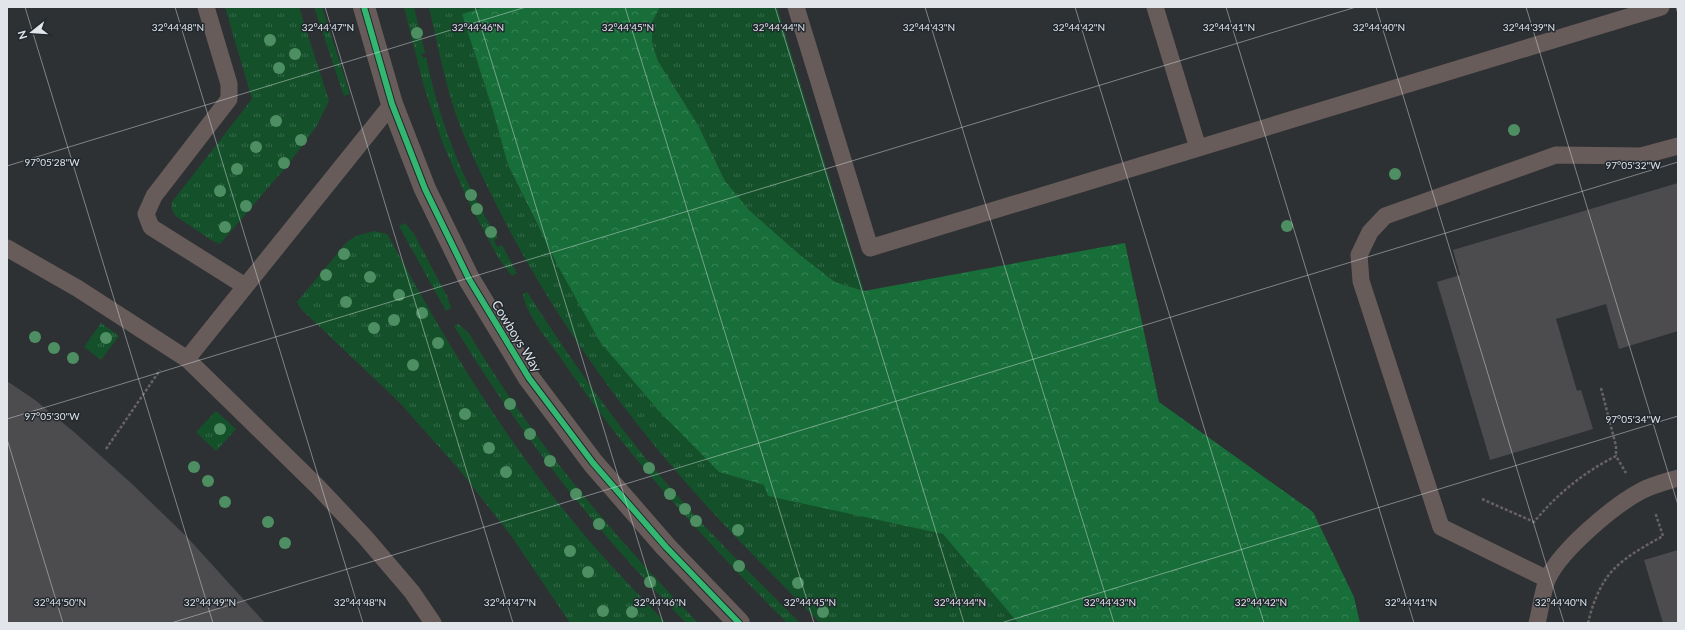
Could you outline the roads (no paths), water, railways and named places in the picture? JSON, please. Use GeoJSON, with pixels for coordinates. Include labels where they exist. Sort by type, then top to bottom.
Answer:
{"type":"FeatureCollection","features":[{"type":"Feature","properties":{"kind":"street","name":"Cowboys Way"},"geometry":{"type":"LineString","coordinates":[[364,7],[392,104],[425,189],[466,272],[529,378],[593,463],[666,547],[739,623]]}},
{"type":"Feature","properties":{"kind":"lane"},"geometry":{"type":"LineString","coordinates":[[206,7],[229,84],[229,99],[154,196],[146,214],[151,227],[246,286]]}},
{"type":"Feature","properties":{"kind":"lane"},"geometry":{"type":"LineString","coordinates":[[796,7],[870,248],[1661,7]]}},
{"type":"Feature","properties":{"kind":"lane"},"geometry":{"type":"LineString","coordinates":[[1155,7],[1198,148]]}},
{"type":"Feature","properties":{"kind":"lane"},"geometry":{"type":"LineString","coordinates":[[187,359],[392,104]]}},
{"type":"Feature","properties":{"kind":"lane"},"geometry":{"type":"LineString","coordinates":[[1547,579],[1441,527],[1361,281],[1359,255],[1370,232],[1385,216],[1556,156],[1641,156],[1678,146]]}},
{"type":"Feature","properties":{"kind":"lane"},"geometry":{"type":"LineString","coordinates":[[7,248],[77,288],[187,359],[318,487],[365,537],[412,592],[433,623]]}},
{"type":"Feature","properties":{"kind":"lane"},"geometry":{"type":"LineString","coordinates":[[1538,623],[1547,579],[1570,549],[1626,501],[1651,486],[1678,478]]}}]}
